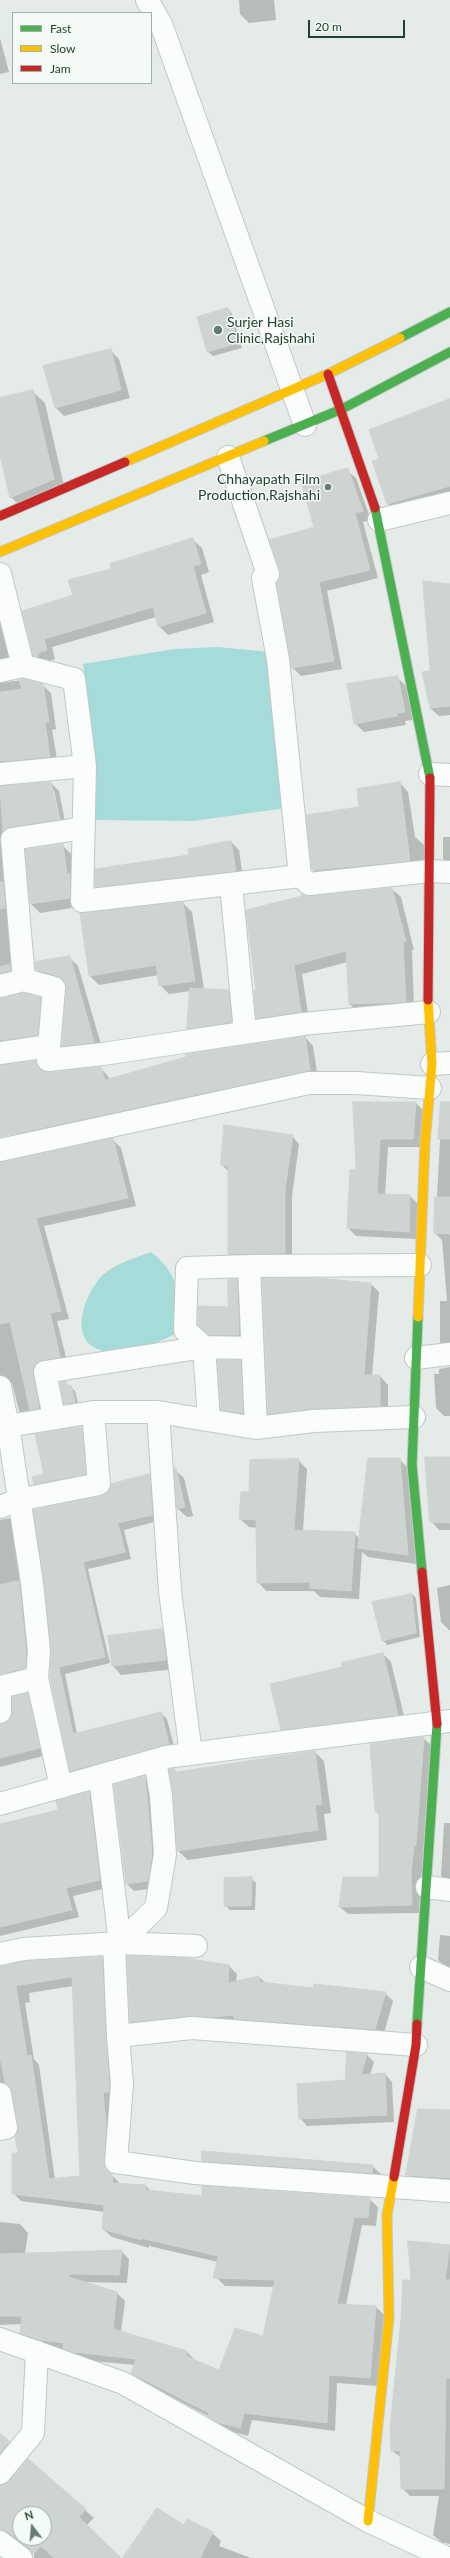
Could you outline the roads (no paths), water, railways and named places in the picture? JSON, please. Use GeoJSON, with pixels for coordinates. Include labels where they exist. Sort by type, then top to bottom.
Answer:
{"type":"FeatureCollection","features":[{"type":"Feature","properties":{"kind":"street"},"geometry":{"type":"LineString","coordinates":[[147,0],[161,24],[294,389],[305,425]]}},
{"type":"Feature","properties":{"kind":"street"},"geometry":{"type":"LineString","coordinates":[[0,516],[328,374],[450,312]]}},
{"type":"Feature","properties":{"kind":"street"},"geometry":{"type":"LineString","coordinates":[[0,552],[342,409],[450,352]]}},
{"type":"Feature","properties":{"kind":"street"},"geometry":{"type":"LineString","coordinates":[[328,374],[342,409],[379,520],[440,774],[440,872],[429,1012],[441,1064],[430,1088],[425,1143],[412,1465],[444,1721],[427,1887],[416,2045],[387,2215],[389,2318],[368,2521]]}},
{"type":"Feature","properties":{"kind":"street"},"geometry":{"type":"LineString","coordinates":[[228,457],[268,574],[263,578],[278,659],[300,876],[309,884],[440,872]]}},
{"type":"Feature","properties":{"kind":"street"},"geometry":{"type":"LineString","coordinates":[[379,520],[450,503]]}},
{"type":"Feature","properties":{"kind":"street"},"geometry":{"type":"LineString","coordinates":[[0,574],[23,666]]}},
{"type":"Feature","properties":{"kind":"street"},"geometry":{"type":"LineString","coordinates":[[0,671],[23,666],[74,679],[86,766],[82,902],[300,876]]}},
{"type":"Feature","properties":{"kind":"street"},"geometry":{"type":"LineString","coordinates":[[0,774],[86,766]]}},
{"type":"Feature","properties":{"kind":"street"},"geometry":{"type":"LineString","coordinates":[[24,980],[6,840],[84,828]]}},
{"type":"Feature","properties":{"kind":"street"},"geometry":{"type":"LineString","coordinates":[[231,884],[245,1032]]}},
{"type":"Feature","properties":{"kind":"street"},"geometry":{"type":"LineString","coordinates":[[0,986],[24,980],[54,988],[48,1060],[102,1054],[303,1024],[429,1012]]}},
{"type":"Feature","properties":{"kind":"street"},"geometry":{"type":"LineString","coordinates":[[0,1054],[49,1046]]}},
{"type":"Feature","properties":{"kind":"street"},"geometry":{"type":"LineString","coordinates":[[0,1150],[309,1083],[356,1083],[430,1088]]}},
{"type":"Feature","properties":{"kind":"street"},"geometry":{"type":"LineString","coordinates":[[209,1420],[204,1347],[185,1330],[187,1268],[249,1266],[420,1265]]}},
{"type":"Feature","properties":{"kind":"street"},"geometry":{"type":"LineString","coordinates":[[249,1266],[256,1428]]}},
{"type":"Feature","properties":{"kind":"street"},"geometry":{"type":"LineString","coordinates":[[54,1418],[45,1372],[204,1347],[252,1348]]}},
{"type":"Feature","properties":{"kind":"street"},"geometry":{"type":"LineString","coordinates":[[416,1358],[450,1354]]}},
{"type":"Feature","properties":{"kind":"street"},"geometry":{"type":"LineString","coordinates":[[0,1387],[9,1503],[32,1583],[38,1651],[37,1678],[61,1787]]}},
{"type":"Feature","properties":{"kind":"street"},"geometry":{"type":"LineString","coordinates":[[4,1427],[93,1412],[158,1412],[256,1428],[314,1421],[414,1417]]}},
{"type":"Feature","properties":{"kind":"street"},"geometry":{"type":"LineString","coordinates":[[9,1503],[100,1484],[93,1412]]}},
{"type":"Feature","properties":{"kind":"street"},"geometry":{"type":"LineString","coordinates":[[158,1412],[170,1591],[191,1754]]}},
{"type":"Feature","properties":{"kind":"street"},"geometry":{"type":"LineString","coordinates":[[0,1687],[37,1678]]}},
{"type":"Feature","properties":{"kind":"street"},"geometry":{"type":"LineString","coordinates":[[0,1697],[0,1712]]}},
{"type":"Feature","properties":{"kind":"street"},"geometry":{"type":"LineString","coordinates":[[0,1804],[156,1760],[191,1754],[444,1721]]}},
{"type":"Feature","properties":{"kind":"street"},"geometry":{"type":"LineString","coordinates":[[117,1943],[156,1908],[165,1854],[156,1760]]}},
{"type":"Feature","properties":{"kind":"street"},"geometry":{"type":"LineString","coordinates":[[100,1776],[117,1943],[118,2036],[122,2084],[116,2162],[195,2173],[450,2191]]}},
{"type":"Feature","properties":{"kind":"street"},"geometry":{"type":"LineString","coordinates":[[427,1887],[450,1890]]}},
{"type":"Feature","properties":{"kind":"street"},"geometry":{"type":"LineString","coordinates":[[0,1954],[23,1949],[117,1943],[196,1946]]}},
{"type":"Feature","properties":{"kind":"street"},"geometry":{"type":"LineString","coordinates":[[421,1967],[450,1980]]}},
{"type":"Feature","properties":{"kind":"street"},"geometry":{"type":"LineString","coordinates":[[118,2036],[192,2028],[416,2045]]}},
{"type":"Feature","properties":{"kind":"street"},"geometry":{"type":"LineString","coordinates":[[0,2094],[6,2128],[0,2129]]}},
{"type":"Feature","properties":{"kind":"street"},"geometry":{"type":"LineString","coordinates":[[0,2339],[123,2384],[368,2521],[405,2548],[447,2558]]}},
{"type":"Feature","properties":{"kind":"street"},"geometry":{"type":"LineString","coordinates":[[0,2473],[33,2433],[37,2352]]}},
{"type":"Feature","properties":{"kind":"street"},"geometry":{"type":"LineString","coordinates":[[0,2542],[21,2558]]}},
{"type":"Feature","properties":{"kind":"water"},"geometry":{"type":"Polygon","coordinates":[[[218,647],[270,652],[286,808],[193,821],[94,820],[91,725],[83,664],[174,649],[218,647]]]}},
{"type":"Feature","properties":{"kind":"water"},"geometry":{"type":"Polygon","coordinates":[[[151,1252],[162,1261],[169,1270],[176,1288],[177,1298],[175,1334],[161,1341],[123,1352],[100,1350],[89,1344],[84,1335],[82,1324],[83,1312],[93,1288],[100,1278],[110,1269],[151,1252]]]}},
{"type":"Feature","properties":{"kind":"place","name":"Surjer Hasi Clinic,Rajshahi"},"geometry":{"type":"Point","coordinates":[218,330]}},
{"type":"Feature","properties":{"kind":"place","name":"Chhayapath Film Production,Rajshahi"},"geometry":{"type":"Point","coordinates":[328,487]}}]}
